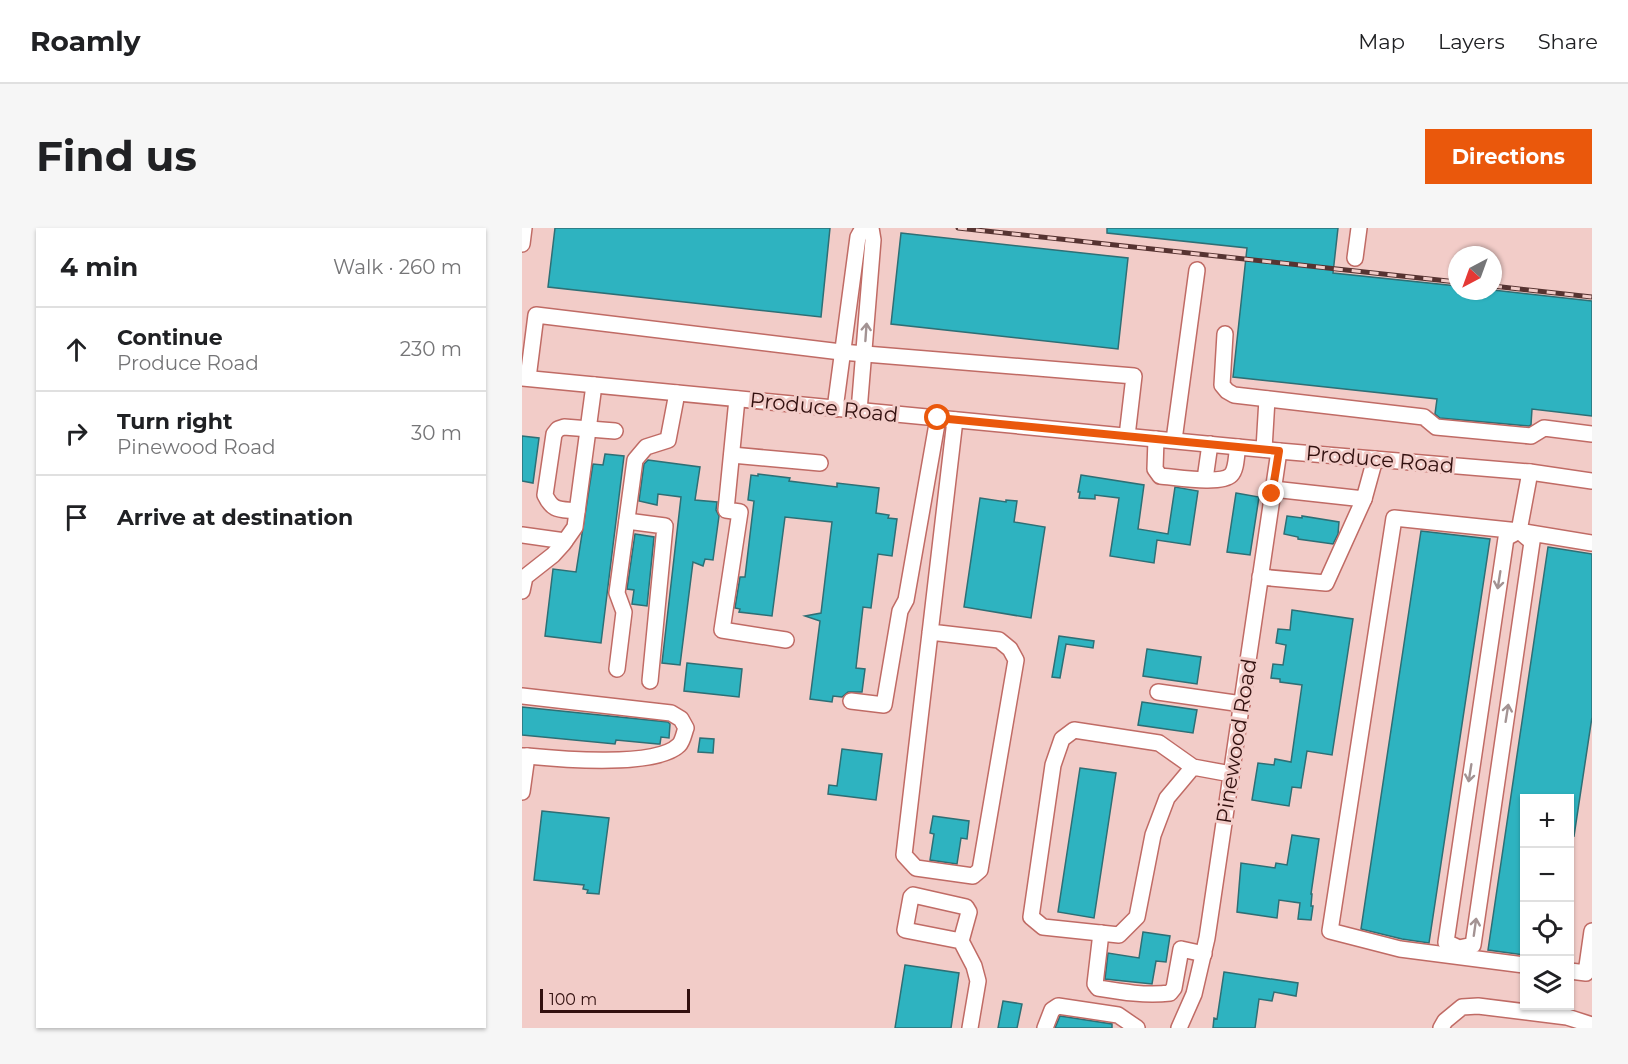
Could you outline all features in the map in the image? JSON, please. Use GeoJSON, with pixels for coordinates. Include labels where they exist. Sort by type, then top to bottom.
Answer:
{"type":"FeatureCollection","features":[{"type":"Feature","properties":{"kind":"street"},"geometry":{"type":"LineString","coordinates":[[522,244],[524,228]]}},
{"type":"Feature","properties":{"kind":"street"},"geometry":{"type":"LineString","coordinates":[[835,409],[858,237],[863,228]]}},
{"type":"Feature","properties":{"kind":"street"},"geometry":{"type":"LineString","coordinates":[[859,411],[873,240],[871,228]]}},
{"type":"Feature","properties":{"kind":"street"},"geometry":{"type":"LineString","coordinates":[[1355,258],[1359,228]]}},
{"type":"Feature","properties":{"kind":"street"},"geometry":{"type":"LineString","coordinates":[[1174,440],[1197,270]]}},
{"type":"Feature","properties":{"kind":"street"},"geometry":{"type":"LineString","coordinates":[[852,279],[870,281]]}},
{"type":"Feature","properties":{"kind":"street"},"geometry":{"type":"LineString","coordinates":[[525,378],[536,315],[842,352],[1134,376],[1127,436]]}},
{"type":"Feature","properties":{"kind":"street"},"geometry":{"type":"LineString","coordinates":[[1225,334],[1222,386],[1227,392],[1234,394],[1424,417],[1436,427],[1531,436],[1544,428],[1592,434]]}},
{"type":"Feature","properties":{"kind":"street","name":"Produce Road"},"geometry":{"type":"LineString","coordinates":[[525,378],[1238,447],[1530,472],[1592,481]]}},
{"type":"Feature","properties":{"kind":"street"},"geometry":{"type":"LineString","coordinates":[[522,591],[525,577],[553,555],[575,527],[594,385]]}},
{"type":"Feature","properties":{"kind":"street"},"geometry":{"type":"LineString","coordinates":[[617,669],[624,612],[618,593],[635,460],[646,447],[668,440],[677,393]]}},
{"type":"Feature","properties":{"kind":"street"},"geometry":{"type":"LineString","coordinates":[[737,399],[726,510],[740,512],[722,630],[786,640]]}},
{"type":"Feature","properties":{"kind":"street","name":"Pinewood Road"},"geometry":{"type":"LineString","coordinates":[[1179,1028],[1194,994],[1204,954],[1273,489],[1267,399]]}},
{"type":"Feature","properties":{"kind":"street"},"geometry":{"type":"LineString","coordinates":[[850,701],[884,705],[900,611],[906,600],[938,418]]}},
{"type":"Feature","properties":{"kind":"street"},"geometry":{"type":"LineString","coordinates":[[930,632],[999,640],[1010,650],[1016,660],[980,870],[973,876],[916,868],[904,855],[930,632],[955,420]]}},
{"type":"Feature","properties":{"kind":"street"},"geometry":{"type":"LineString","coordinates":[[577,511],[555,509],[545,495],[554,434],[558,429],[564,427],[615,431]]}},
{"type":"Feature","properties":{"kind":"street"},"geometry":{"type":"LineString","coordinates":[[1156,439],[1155,469],[1160,476],[1218,480],[1230,476],[1234,471],[1238,447]]}},
{"type":"Feature","properties":{"kind":"street"},"geometry":{"type":"LineString","coordinates":[[1205,479],[1210,444]]}},
{"type":"Feature","properties":{"kind":"street"},"geometry":{"type":"LineString","coordinates":[[732,455],[820,463]]}},
{"type":"Feature","properties":{"kind":"street"},"geometry":{"type":"LineString","coordinates":[[1260,577],[1326,583],[1364,499],[1375,459]]}},
{"type":"Feature","properties":{"kind":"street"},"geometry":{"type":"LineString","coordinates":[[1519,531],[1530,472]]}},
{"type":"Feature","properties":{"kind":"street"},"geometry":{"type":"LineString","coordinates":[[1273,489],[1364,499]]}},
{"type":"Feature","properties":{"kind":"street"},"geometry":{"type":"LineString","coordinates":[[1520,964],[1458,952],[1400,948],[1330,931],[1394,518],[1519,531],[1592,543]]}},
{"type":"Feature","properties":{"kind":"street"},"geometry":{"type":"LineString","coordinates":[[627,521],[665,526],[650,681]]}},
{"type":"Feature","properties":{"kind":"street"},"geometry":{"type":"LineString","coordinates":[[1458,952],[1446,942],[1465,808],[1506,538],[1519,531]]}},
{"type":"Feature","properties":{"kind":"street"},"geometry":{"type":"LineString","coordinates":[[1458,952],[1473,945],[1532,542],[1519,531]]}},
{"type":"Feature","properties":{"kind":"street"},"geometry":{"type":"LineString","coordinates":[[522,536],[565,541]]}},
{"type":"Feature","properties":{"kind":"street"},"geometry":{"type":"LineString","coordinates":[[1484,680],[1490,685],[1503,687],[1511,682]]}},
{"type":"Feature","properties":{"kind":"street"},"geometry":{"type":"LineString","coordinates":[[1158,692],[1242,704]]}},
{"type":"Feature","properties":{"kind":"street"},"geometry":{"type":"LineString","coordinates":[[522,696],[670,713],[681,719],[686,728],[680,744],[669,752],[651,756],[598,762],[524,756],[522,792]]}},
{"type":"Feature","properties":{"kind":"street"},"geometry":{"type":"LineString","coordinates":[[1192,766],[1167,798],[1153,836],[1137,917],[1119,935],[1043,927],[1031,917],[1053,765],[1062,739],[1074,730],[1159,743],[1192,766],[1231,774]]}},
{"type":"Feature","properties":{"kind":"street"},"geometry":{"type":"LineString","coordinates":[[1465,808],[1471,813],[1484,816],[1491,811]]}},
{"type":"Feature","properties":{"kind":"street"},"geometry":{"type":"LineString","coordinates":[[1574,971],[1586,973],[1592,931]]}},
{"type":"Feature","properties":{"kind":"street"},"geometry":{"type":"LineString","coordinates":[[1101,933],[1095,984],[1098,988],[1127,993],[1170,993],[1174,988],[1181,949],[1204,954]]}},
{"type":"Feature","properties":{"kind":"street"},"geometry":{"type":"LineString","coordinates":[[961,941],[974,966],[978,981],[970,1028]]}},
{"type":"Feature","properties":{"kind":"street"},"geometry":{"type":"LineString","coordinates":[[1045,1028],[1052,1010],[1058,1006],[1118,1015],[1137,1028]]}},
{"type":"Feature","properties":{"kind":"street"},"geometry":{"type":"LineString","coordinates":[[1441,1028],[1445,1021],[1462,1007],[1478,1006],[1567,1017],[1592,1025]]}},
{"type":"Feature","properties":{"kind":"building"},"geometry":{"type":"Polygon","coordinates":[[[555,228],[830,228],[821,317],[548,287],[555,228]]]}},
{"type":"Feature","properties":{"kind":"building"},"geometry":{"type":"Polygon","coordinates":[[[1107,228],[1338,228],[1333,273],[1448,285],[1448,300],[1502,300],[1502,291],[1592,301],[1592,416],[1532,409],[1529,426],[1440,418],[1435,414],[1437,399],[1233,377],[1247,248],[1107,233],[1107,228]]]}},
{"type":"Feature","properties":{"kind":"building"},"geometry":{"type":"Polygon","coordinates":[[[901,233],[1128,258],[1118,349],[891,324],[901,233]]]}},
{"type":"Feature","properties":{"kind":"building"},"geometry":{"type":"Polygon","coordinates":[[[522,436],[539,438],[533,483],[522,481],[522,436]]]}},
{"type":"Feature","properties":{"kind":"building"},"geometry":{"type":"Polygon","coordinates":[[[605,454],[624,456],[601,643],[545,636],[553,569],[576,572],[593,464],[603,465],[605,454]]]}},
{"type":"Feature","properties":{"kind":"building"},"geometry":{"type":"Polygon","coordinates":[[[648,460],[700,467],[695,500],[717,502],[716,510],[719,516],[713,560],[705,559],[703,566],[693,562],[680,665],[662,663],[681,497],[658,494],[657,505],[639,501],[644,464],[648,460]]]}},
{"type":"Feature","properties":{"kind":"building"},"geometry":{"type":"Polygon","coordinates":[[[758,474],[790,478],[789,481],[837,487],[837,483],[879,488],[876,513],[897,519],[892,556],[878,554],[871,608],[863,607],[856,668],[865,669],[862,692],[848,692],[842,697],[833,696],[832,702],[810,699],[820,621],[805,616],[821,613],[832,522],[785,517],[772,616],[739,612],[740,609],[735,608],[740,577],[745,577],[754,501],[748,500],[751,475],[758,476],[758,474]]]}},
{"type":"Feature","properties":{"kind":"building"},"geometry":{"type":"Polygon","coordinates":[[[1081,475],[1144,485],[1138,529],[1168,534],[1175,487],[1198,491],[1190,545],[1157,540],[1154,563],[1110,556],[1119,498],[1095,495],[1095,499],[1079,498],[1081,475]]]}},
{"type":"Feature","properties":{"kind":"building"},"geometry":{"type":"Polygon","coordinates":[[[1236,493],[1259,497],[1250,555],[1227,552],[1236,493]]]}},
{"type":"Feature","properties":{"kind":"building"},"geometry":{"type":"Polygon","coordinates":[[[980,498],[1006,502],[1006,500],[1017,501],[1014,522],[1045,527],[1031,618],[964,607],[980,498]]]}},
{"type":"Feature","properties":{"kind":"building"},"geometry":{"type":"Polygon","coordinates":[[[1287,516],[1339,522],[1338,534],[1333,544],[1298,539],[1298,537],[1284,534],[1287,516]]]}},
{"type":"Feature","properties":{"kind":"building"},"geometry":{"type":"Polygon","coordinates":[[[1421,531],[1490,539],[1429,943],[1361,929],[1421,531]]]}},
{"type":"Feature","properties":{"kind":"building"},"geometry":{"type":"Polygon","coordinates":[[[635,534],[654,537],[647,606],[632,604],[634,590],[627,589],[635,534]]]}},
{"type":"Feature","properties":{"kind":"building"},"geometry":{"type":"Polygon","coordinates":[[[1548,547],[1592,554],[1592,717],[1574,836],[1574,794],[1520,794],[1520,954],[1488,950],[1548,547]]]}},
{"type":"Feature","properties":{"kind":"building"},"geometry":{"type":"Polygon","coordinates":[[[1292,610],[1353,619],[1332,755],[1307,751],[1301,788],[1292,787],[1289,806],[1252,800],[1258,763],[1274,765],[1275,759],[1291,762],[1302,685],[1280,682],[1280,679],[1271,678],[1273,664],[1283,665],[1286,645],[1276,643],[1278,629],[1290,630],[1292,610]]]}},
{"type":"Feature","properties":{"kind":"building"},"geometry":{"type":"Polygon","coordinates":[[[1059,636],[1094,641],[1093,648],[1066,644],[1060,678],[1052,677],[1059,636]]]}},
{"type":"Feature","properties":{"kind":"building"},"geometry":{"type":"Polygon","coordinates":[[[1147,649],[1201,657],[1197,684],[1143,676],[1147,649]]]}},
{"type":"Feature","properties":{"kind":"building"},"geometry":{"type":"Polygon","coordinates":[[[687,663],[742,669],[739,697],[684,691],[687,663]]]}},
{"type":"Feature","properties":{"kind":"building"},"geometry":{"type":"Polygon","coordinates":[[[1142,702],[1197,710],[1193,733],[1138,725],[1142,702]]]}},
{"type":"Feature","properties":{"kind":"building"},"geometry":{"type":"Polygon","coordinates":[[[522,707],[668,722],[670,724],[669,738],[661,737],[660,744],[616,740],[615,744],[522,735],[522,707]]]}},
{"type":"Feature","properties":{"kind":"building"},"geometry":{"type":"Polygon","coordinates":[[[700,738],[714,739],[713,753],[698,752],[700,738]]]}},
{"type":"Feature","properties":{"kind":"building"},"geometry":{"type":"Polygon","coordinates":[[[842,749],[882,754],[876,800],[828,794],[829,785],[837,786],[842,749]]]}},
{"type":"Feature","properties":{"kind":"building"},"geometry":{"type":"Polygon","coordinates":[[[1080,768],[1116,773],[1094,918],[1058,912],[1080,768]]]}},
{"type":"Feature","properties":{"kind":"building"},"geometry":{"type":"Polygon","coordinates":[[[542,811],[609,818],[599,894],[587,893],[588,890],[583,889],[584,885],[534,880],[542,811]]]}},
{"type":"Feature","properties":{"kind":"building"},"geometry":{"type":"Polygon","coordinates":[[[933,816],[969,821],[967,839],[961,838],[957,864],[930,860],[934,834],[930,833],[933,816]]]}},
{"type":"Feature","properties":{"kind":"building"},"geometry":{"type":"Polygon","coordinates":[[[1292,835],[1319,839],[1311,894],[1311,906],[1313,906],[1311,920],[1298,919],[1300,903],[1279,900],[1277,918],[1237,912],[1241,863],[1275,868],[1276,863],[1287,865],[1292,835]]]}},
{"type":"Feature","properties":{"kind":"building"},"geometry":{"type":"Polygon","coordinates":[[[1143,932],[1170,936],[1166,962],[1156,961],[1152,984],[1105,979],[1108,953],[1139,958],[1143,932]]]}},
{"type":"Feature","properties":{"kind":"building"},"geometry":{"type":"Polygon","coordinates":[[[905,965],[959,973],[951,1028],[895,1028],[905,965]]]}},
{"type":"Feature","properties":{"kind":"building"},"geometry":{"type":"Polygon","coordinates":[[[1224,972],[1298,983],[1296,996],[1274,992],[1272,1001],[1259,999],[1255,1028],[1213,1028],[1214,1018],[1217,1019],[1224,972]]]}},
{"type":"Feature","properties":{"kind":"building"},"geometry":{"type":"Polygon","coordinates":[[[1003,1001],[1022,1004],[1017,1028],[998,1028],[1003,1001]]]}},
{"type":"Feature","properties":{"kind":"building"},"geometry":{"type":"Polygon","coordinates":[[[1060,1016],[1112,1024],[1112,1028],[1055,1028],[1060,1016]]]}},
{"type":"Feature","properties":{"kind":"railway"},"geometry":{"type":"LineString","coordinates":[[958,228],[1448,281]]}},
{"type":"Feature","properties":{"kind":"railway"},"geometry":{"type":"LineString","coordinates":[[1502,287],[1592,297]]}},
{"type":"Feature","properties":{"kind":"route"},"geometry":{"type":"LineString","coordinates":[[938,418],[1279,451],[1272,494]]}}]}
